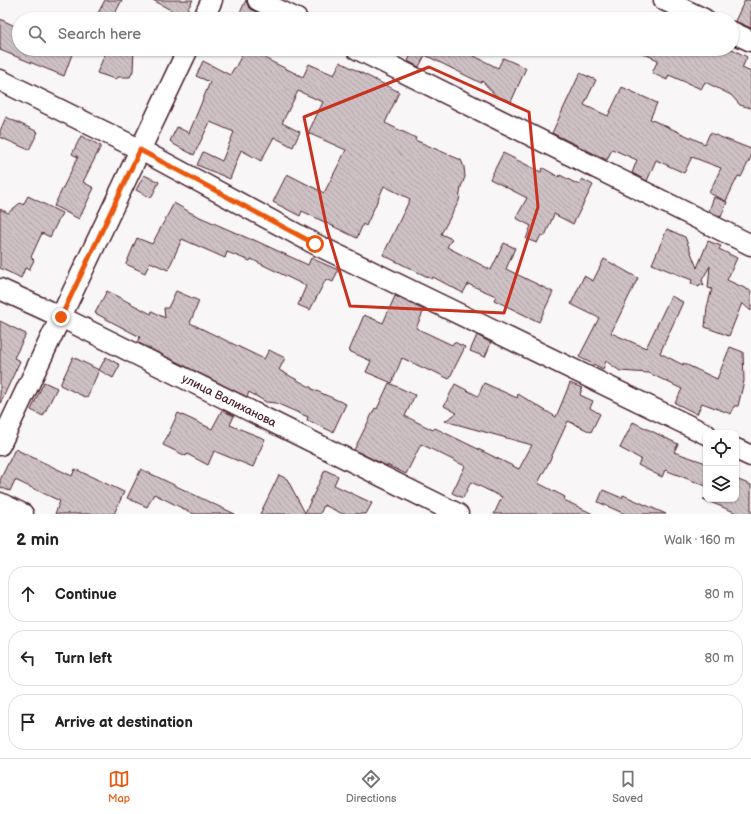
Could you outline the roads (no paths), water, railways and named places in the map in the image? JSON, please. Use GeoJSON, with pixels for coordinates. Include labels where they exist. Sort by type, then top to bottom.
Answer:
{"type":"FeatureCollection","features":[{"type":"Feature","properties":{"kind":"street"},"geometry":{"type":"LineString","coordinates":[[206,12],[212,0]]}},
{"type":"Feature","properties":{"kind":"street"},"geometry":{"type":"LineString","coordinates":[[258,0],[283,12]]}},
{"type":"Feature","properties":{"kind":"street"},"geometry":{"type":"LineString","coordinates":[[664,0],[689,12]]}},
{"type":"Feature","properties":{"kind":"street"},"geometry":{"type":"LineString","coordinates":[[739,36],[751,42]]}},
{"type":"Feature","properties":{"kind":"street"},"geometry":{"type":"LineString","coordinates":[[0,445],[185,56]]}},
{"type":"Feature","properties":{"kind":"street"},"geometry":{"type":"LineString","coordinates":[[371,56],[751,245]]}},
{"type":"Feature","properties":{"kind":"street"},"geometry":{"type":"LineString","coordinates":[[0,80],[140,150],[315,244],[703,433]]}},
{"type":"Feature","properties":{"kind":"street","name":"улица Валиханова"},"geometry":{"type":"LineString","coordinates":[[0,289],[61,317],[458,514]]}},
{"type":"Feature","properties":{"kind":"street"},"geometry":{"type":"LineString","coordinates":[[739,450],[751,456]]}},
{"type":"Feature","properties":{"kind":"street"},"geometry":{"type":"LineString","coordinates":[[0,503],[23,514]]}}]}
